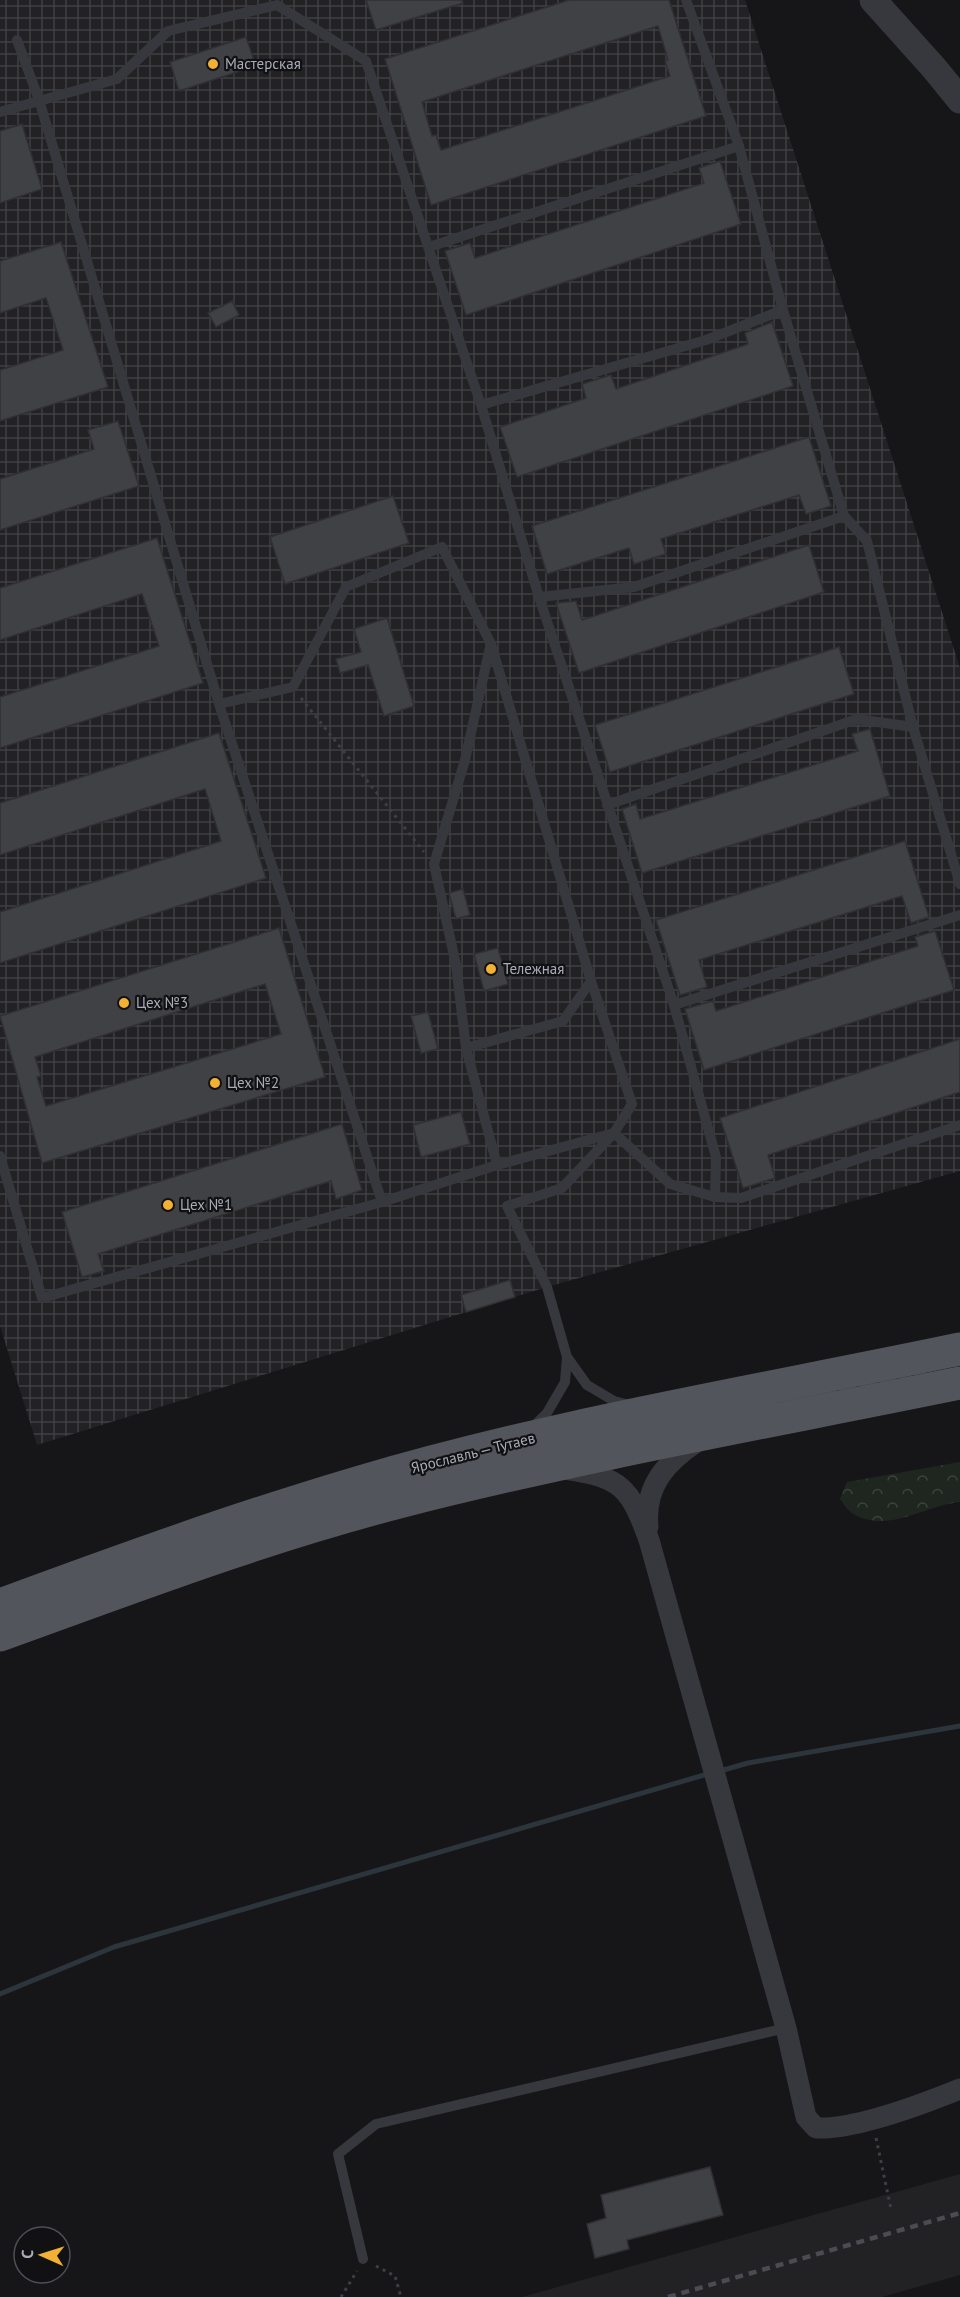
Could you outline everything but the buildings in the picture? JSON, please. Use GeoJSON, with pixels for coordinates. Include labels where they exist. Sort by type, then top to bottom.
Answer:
{"type":"FeatureCollection","features":[{"type":"Feature","properties":{"kind":"main road","name":"Ярославль — Тутаев"},"geometry":{"type":"LineString","coordinates":[[8,1597],[51,1586],[231,1522],[361,1481],[498,1446],[653,1411],[960,1349]]}},
{"type":"Feature","properties":{"kind":"main road","name":"Ярославль — Тутаев"},"geometry":{"type":"LineString","coordinates":[[0,1635],[243,1548],[401,1501],[544,1468],[960,1383]]}},
{"type":"Feature","properties":{"kind":"street"},"geometry":{"type":"LineString","coordinates":[[873,0],[927,59],[960,100]]}},
{"type":"Feature","properties":{"kind":"street"},"geometry":{"type":"LineString","coordinates":[[649,1540],[647,1517],[651,1494],[662,1471],[677,1455],[708,1434]]}},
{"type":"Feature","properties":{"kind":"street"},"geometry":{"type":"LineString","coordinates":[[544,1468],[587,1472],[608,1478],[626,1492],[638,1508],[649,1540],[786,2028],[806,2117],[816,2128],[832,2129],[924,2104],[960,2090]]}},
{"type":"Feature","properties":{"kind":"lane"},"geometry":{"type":"LineString","coordinates":[[687,0],[739,146],[783,310],[844,516],[867,541],[913,727],[960,884]]}},
{"type":"Feature","properties":{"kind":"lane"},"geometry":{"type":"LineString","coordinates":[[0,111],[117,80],[168,31],[276,3],[366,61],[481,405],[539,597],[674,1005],[716,1157],[715,1197]]}},
{"type":"Feature","properties":{"kind":"lane"},"geometry":{"type":"LineString","coordinates":[[17,40],[39,100],[219,704],[382,1202]]}},
{"type":"Feature","properties":{"kind":"lane"},"geometry":{"type":"LineString","coordinates":[[429,247],[739,146]]}},
{"type":"Feature","properties":{"kind":"lane"},"geometry":{"type":"LineString","coordinates":[[481,405],[706,340],[783,310]]}},
{"type":"Feature","properties":{"kind":"lane"},"geometry":{"type":"LineString","coordinates":[[539,597],[634,587],[844,516]]}},
{"type":"Feature","properties":{"kind":"lane"},"geometry":{"type":"LineString","coordinates":[[219,704],[293,687],[346,587],[442,547],[491,644],[591,981],[632,1104],[614,1133],[562,1188],[507,1206],[547,1287],[567,1357],[565,1382],[547,1413],[528,1434],[498,1446]]}},
{"type":"Feature","properties":{"kind":"lane"},"geometry":{"type":"LineString","coordinates":[[491,644],[465,760],[434,864],[456,965],[465,1048],[497,1165]]}},
{"type":"Feature","properties":{"kind":"lane"},"geometry":{"type":"LineString","coordinates":[[607,805],[857,719],[913,727]]}},
{"type":"Feature","properties":{"kind":"lane"},"geometry":{"type":"LineString","coordinates":[[674,1005],[960,915]]}},
{"type":"Feature","properties":{"kind":"lane"},"geometry":{"type":"LineString","coordinates":[[465,1048],[563,1021],[591,981]]}},
{"type":"Feature","properties":{"kind":"lane"},"geometry":{"type":"LineString","coordinates":[[614,1133],[670,1184],[715,1197],[741,1198],[960,1125]]}},
{"type":"Feature","properties":{"kind":"lane"},"geometry":{"type":"LineString","coordinates":[[0,1156],[42,1298],[382,1202],[497,1165],[614,1133]]}},
{"type":"Feature","properties":{"kind":"lane"},"geometry":{"type":"LineString","coordinates":[[567,1357],[588,1385],[605,1396],[614,1401],[653,1411]]}},
{"type":"Feature","properties":{"kind":"lane"},"geometry":{"type":"LineString","coordinates":[[363,2259],[338,2154],[376,2124],[786,2028]]}},
{"type":"Feature","properties":{"kind":"path"},"geometry":{"type":"LineString","coordinates":[[293,687],[434,864]]}},
{"type":"Feature","properties":{"kind":"path"},"geometry":{"type":"LineString","coordinates":[[872,2118],[891,2209]]}},
{"type":"Feature","properties":{"kind":"path"},"geometry":{"type":"LineString","coordinates":[[342,2297],[363,2259],[395,2276],[401,2297]]}},
{"type":"Feature","properties":{"kind":"shaded area"},"geometry":{"type":"Polygon","coordinates":[[[0,0],[745,0],[960,668],[960,1171],[547,1287],[37,1445],[0,1326],[0,0]]]}},
{"type":"Feature","properties":{"kind":"shaded area"},"geometry":{"type":"Polygon","coordinates":[[[960,2174],[960,2275],[882,2297],[522,2297],[960,2174]]]}},
{"type":"Feature","properties":{"kind":"green space"},"geometry":{"type":"Polygon","coordinates":[[[960,1462],[960,1502],[906,1517],[879,1521],[865,1519],[852,1513],[840,1499],[847,1482],[960,1462]]]}},
{"type":"Feature","properties":{"kind":"waterway"},"geometry":{"type":"LineString","coordinates":[[720,1771],[748,1763],[960,1726]]}},
{"type":"Feature","properties":{"kind":"waterway"},"geometry":{"type":"LineString","coordinates":[[0,1994],[114,1947],[711,1773]]}},
{"type":"Feature","properties":{"kind":"railway"},"geometry":{"type":"LineString","coordinates":[[668,2297],[960,2213]]}},
{"type":"Feature","properties":{"kind":"place","name":"Мастерская"},"geometry":{"type":"Point","coordinates":[213,64]}},
{"type":"Feature","properties":{"kind":"place","name":"Тележная"},"geometry":{"type":"Point","coordinates":[491,969]}},
{"type":"Feature","properties":{"kind":"place","name":"Цех №3"},"geometry":{"type":"Point","coordinates":[124,1003]}},
{"type":"Feature","properties":{"kind":"place","name":"Цех №2"},"geometry":{"type":"Point","coordinates":[215,1083]}},
{"type":"Feature","properties":{"kind":"place","name":"Цех №1"},"geometry":{"type":"Point","coordinates":[168,1205]}}]}
